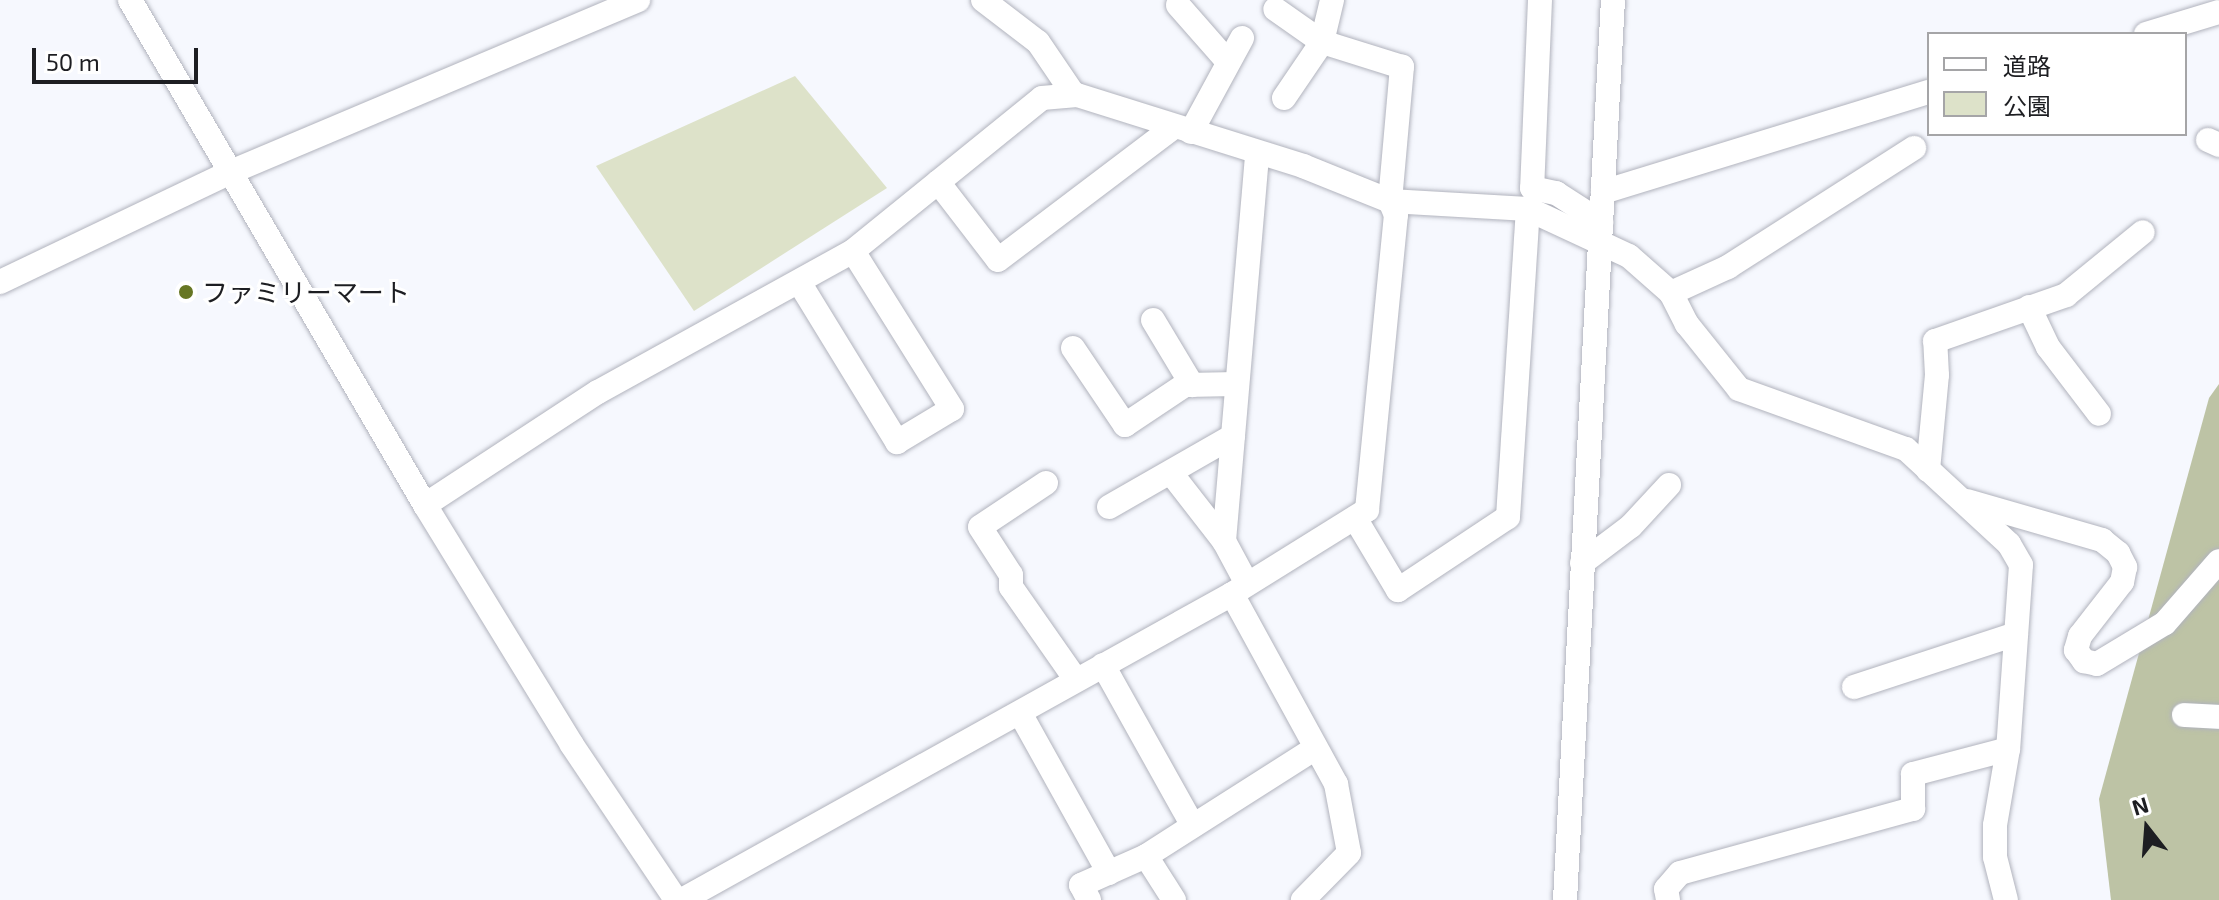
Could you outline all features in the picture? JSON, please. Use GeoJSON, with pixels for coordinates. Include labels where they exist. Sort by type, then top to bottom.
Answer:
{"type":"FeatureCollection","features":[{"type":"Feature","properties":{"kind":"street"},"geometry":{"type":"LineString","coordinates":[[130,0],[425,505],[572,745],[676,900]]}},
{"type":"Feature","properties":{"kind":"street"},"geometry":{"type":"LineString","coordinates":[[0,282],[231,172],[638,0]]}},
{"type":"Feature","properties":{"kind":"street"},"geometry":{"type":"LineString","coordinates":[[983,0],[1038,42],[1074,95]]}},
{"type":"Feature","properties":{"kind":"street"},"geometry":{"type":"LineString","coordinates":[[1284,98],[1322,42],[1332,0]]}},
{"type":"Feature","properties":{"kind":"street"},"geometry":{"type":"LineString","coordinates":[[1540,0],[1532,188],[1556,193],[1671,293],[1687,324],[1739,389],[1906,449],[2009,544],[2021,565],[2008,749],[1995,825],[1995,857],[2006,900]]}},
{"type":"Feature","properties":{"kind":"street"},"geometry":{"type":"LineString","coordinates":[[1565,900],[1613,0]]}},
{"type":"Feature","properties":{"kind":"street"},"geometry":{"type":"LineString","coordinates":[[1178,5],[1228,62]]}},
{"type":"Feature","properties":{"kind":"street"},"geometry":{"type":"LineString","coordinates":[[682,900],[1020,713],[1239,588],[1367,510],[1396,215],[1390,201],[1402,67],[1322,42],[1275,9]]}},
{"type":"Feature","properties":{"kind":"street"},"geometry":{"type":"LineString","coordinates":[[2153,32],[2219,12]]}},
{"type":"Feature","properties":{"kind":"street"},"geometry":{"type":"LineString","coordinates":[[938,182],[998,260],[1182,130],[1242,38]]}},
{"type":"Feature","properties":{"kind":"street"},"geometry":{"type":"LineString","coordinates":[[1603,192],[1927,93]]}},
{"type":"Feature","properties":{"kind":"street"},"geometry":{"type":"LineString","coordinates":[[425,505],[598,392],[853,251],[1042,98],[1074,95],[1257,153],[1390,201],[1528,209],[1601,232]]}},
{"type":"Feature","properties":{"kind":"street"},"geometry":{"type":"LineString","coordinates":[[1671,293],[1728,267],[1914,148]]}},
{"type":"Feature","properties":{"kind":"street"},"geometry":{"type":"LineString","coordinates":[[1224,541],[1257,153]]}},
{"type":"Feature","properties":{"kind":"street"},"geometry":{"type":"LineString","coordinates":[[1355,518],[1398,590],[1508,517],[1528,209]]}},
{"type":"Feature","properties":{"kind":"street"},"geometry":{"type":"LineString","coordinates":[[1928,470],[1937,375],[1935,341],[2066,295],[2143,232]]}},
{"type":"Feature","properties":{"kind":"street"},"geometry":{"type":"LineString","coordinates":[[799,282],[897,442],[952,409],[853,251]]}},
{"type":"Feature","properties":{"kind":"street"},"geometry":{"type":"LineString","coordinates":[[2029,307],[2048,347],[2099,414]]}},
{"type":"Feature","properties":{"kind":"street"},"geometry":{"type":"LineString","coordinates":[[1153,320],[1192,385]]}},
{"type":"Feature","properties":{"kind":"street"},"geometry":{"type":"LineString","coordinates":[[1073,348],[1125,425],[1192,385],[1237,384]]}},
{"type":"Feature","properties":{"kind":"street"},"geometry":{"type":"LineString","coordinates":[[1109,507],[1233,436]]}},
{"type":"Feature","properties":{"kind":"street"},"geometry":{"type":"LineString","coordinates":[[1171,473],[1224,541],[1239,588],[1314,749],[1336,784],[1349,853],[1303,900]]}},
{"type":"Feature","properties":{"kind":"street"},"geometry":{"type":"LineString","coordinates":[[1046,483],[980,527],[1011,575],[1011,587],[1076,680]]}},
{"type":"Feature","properties":{"kind":"street"},"geometry":{"type":"LineString","coordinates":[[1582,563],[1631,526],[1669,485]]}},
{"type":"Feature","properties":{"kind":"street"},"geometry":{"type":"LineString","coordinates":[[1961,499],[2102,540],[2118,553],[2125,567],[2122,582],[2080,636],[2076,650],[2084,661],[2097,664],[2165,623],[2219,561]]}},
{"type":"Feature","properties":{"kind":"street"},"geometry":{"type":"LineString","coordinates":[[1854,687],[2016,634]]}},
{"type":"Feature","properties":{"kind":"street"},"geometry":{"type":"LineString","coordinates":[[1103,665],[1193,826]]}},
{"type":"Feature","properties":{"kind":"street"},"geometry":{"type":"LineString","coordinates":[[1020,713],[1109,873]]}},
{"type":"Feature","properties":{"kind":"street"},"geometry":{"type":"LineString","coordinates":[[2184,715],[2219,717]]}},
{"type":"Feature","properties":{"kind":"street"},"geometry":{"type":"LineString","coordinates":[[1089,900],[1081,885],[1146,856],[1314,749]]}},
{"type":"Feature","properties":{"kind":"street"},"geometry":{"type":"LineString","coordinates":[[1668,900],[1666,889],[1680,873],[1913,809],[1913,774],[2008,749]]}},
{"type":"Feature","properties":{"kind":"street"},"geometry":{"type":"LineString","coordinates":[[1146,856],[1174,900]]}},
{"type":"Feature","properties":{"kind":"green space"},"geometry":{"type":"Polygon","coordinates":[[[795,76],[887,188],[694,311],[596,166],[795,76]]]}},
{"type":"Feature","properties":{"kind":"green space"},"geometry":{"type":"Polygon","coordinates":[[[2219,384],[2219,900],[2111,900],[2099,799],[2209,398],[2219,384]]]}},
{"type":"Feature","properties":{"kind":"place","name":"ファミリーマート"},"geometry":{"type":"Point","coordinates":[186,292]}}]}
